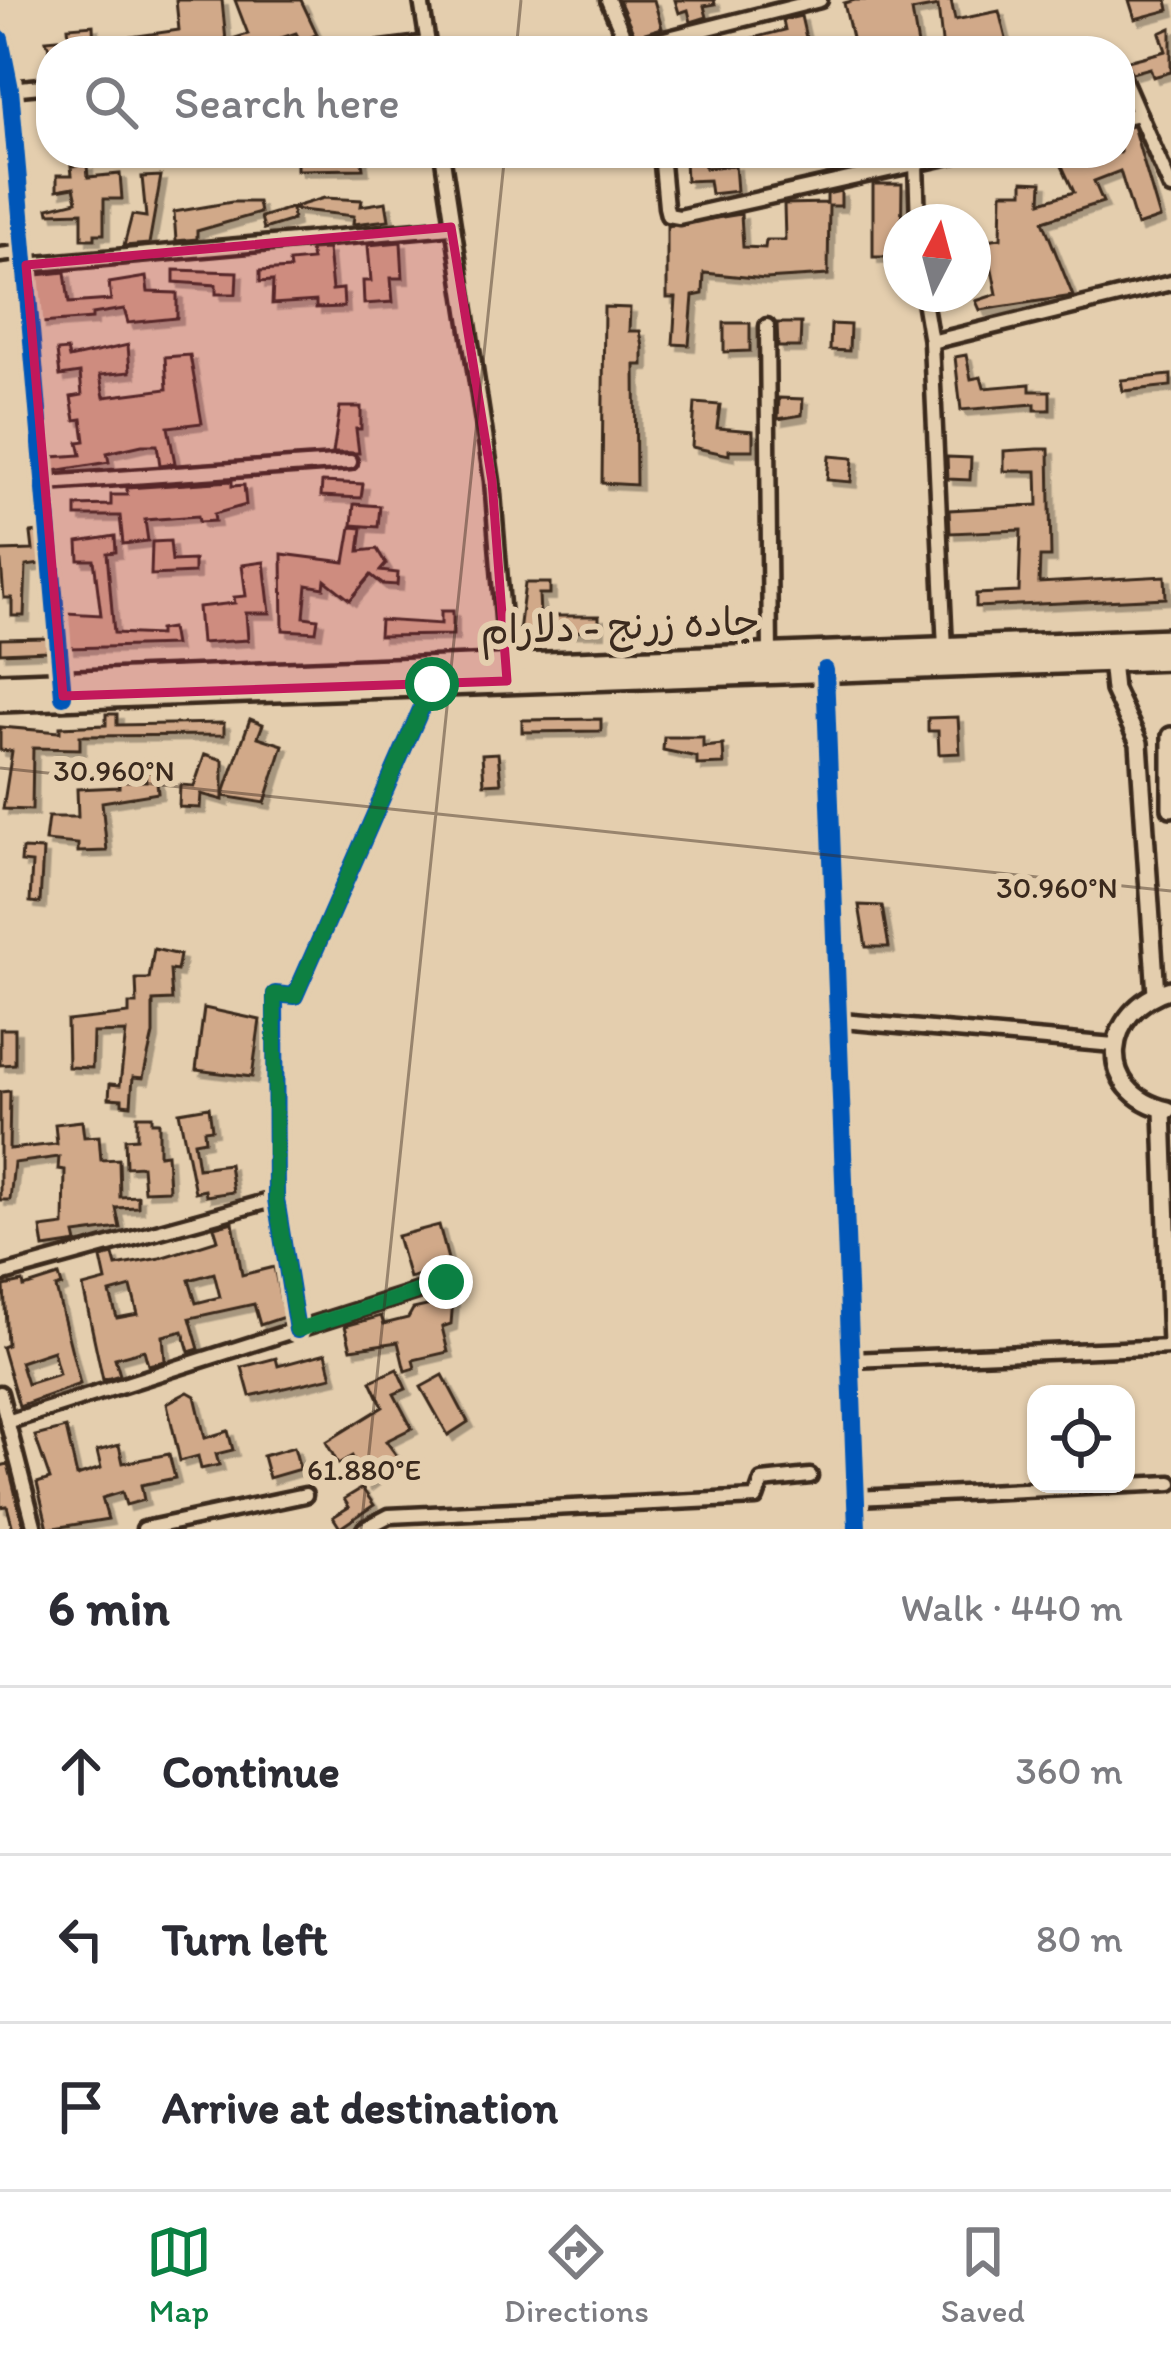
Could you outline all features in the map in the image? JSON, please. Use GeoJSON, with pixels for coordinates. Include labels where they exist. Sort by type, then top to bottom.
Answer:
{"type":"FeatureCollection","features":[{"type":"Feature","properties":{"kind":"highway","name":"جاده زرنج - دلارام"},"geometry":{"type":"LineString","coordinates":[[0,700],[62,688],[507,673],[825,670],[1110,650],[1171,640]]}},
{"type":"Feature","properties":{"kind":"highway","name":"جاده زرنج - دلارام"},"geometry":{"type":"LineString","coordinates":[[0,685],[432,684],[507,673],[945,649],[1110,650],[1171,658]]}},
{"type":"Feature","properties":{"kind":"street"},"geometry":{"type":"LineString","coordinates":[[421,0],[426,36]]}},
{"type":"Feature","properties":{"kind":"street"},"geometry":{"type":"LineString","coordinates":[[608,0],[624,36]]}},
{"type":"Feature","properties":{"kind":"street"},"geometry":{"type":"LineString","coordinates":[[680,36],[820,0]]}},
{"type":"Feature","properties":{"kind":"street"},"geometry":{"type":"LineString","coordinates":[[0,39],[2,69],[10,89],[62,688]]}},
{"type":"Feature","properties":{"kind":"street"},"geometry":{"type":"LineString","coordinates":[[10,89],[36,86]]}},
{"type":"Feature","properties":{"kind":"street"},"geometry":{"type":"LineString","coordinates":[[1135,105],[1171,188]]}},
{"type":"Feature","properties":{"kind":"street"},"geometry":{"type":"LineString","coordinates":[[1135,115],[1139,114]]}},
{"type":"Feature","properties":{"kind":"street"},"geometry":{"type":"LineString","coordinates":[[444,168],[492,481],[507,673]]}},
{"type":"Feature","properties":{"kind":"street"},"geometry":{"type":"LineString","coordinates":[[663,168],[668,215],[679,217],[898,168]]}},
{"type":"Feature","properties":{"kind":"street"},"geometry":{"type":"LineString","coordinates":[[916,168],[917,204]]}},
{"type":"Feature","properties":{"kind":"street"},"geometry":{"type":"LineString","coordinates":[[0,255],[25,258],[452,227]]}},
{"type":"Feature","properties":{"kind":"street"},"geometry":{"type":"LineString","coordinates":[[931,342],[1171,283]]}},
{"type":"Feature","properties":{"kind":"street"},"geometry":{"type":"LineString","coordinates":[[926,312],[945,649]]}},
{"type":"Feature","properties":{"kind":"street"},"geometry":{"type":"LineString","coordinates":[[767,326],[770,656]]}},
{"type":"Feature","properties":{"kind":"street"},"geometry":{"type":"LineString","coordinates":[[46,483],[350,462]]}},
{"type":"Feature","properties":{"kind":"street"},"geometry":{"type":"LineString","coordinates":[[851,1360],[1171,1346],[1167,1110],[1137,1097],[1119,1073],[1114,1045],[1124,1017],[1163,992],[1139,743],[1114,690],[1110,650]]}},
{"type":"Feature","properties":{"kind":"street"},"geometry":{"type":"LineString","coordinates":[[825,670],[842,1021],[857,1529]]}},
{"type":"Feature","properties":{"kind":"street"},"geometry":{"type":"LineString","coordinates":[[297,1330],[276,1199],[274,994],[295,996],[432,684]]}},
{"type":"Feature","properties":{"kind":"street"},"geometry":{"type":"LineString","coordinates":[[1171,736],[1171,808]]}},
{"type":"Feature","properties":{"kind":"street"},"geometry":{"type":"LineString","coordinates":[[842,1021],[1114,1045]]}},
{"type":"Feature","properties":{"kind":"street"},"geometry":{"type":"LineString","coordinates":[[0,1275],[276,1199]]}},
{"type":"Feature","properties":{"kind":"street"},"geometry":{"type":"LineString","coordinates":[[6,1431],[446,1282]]}},
{"type":"Feature","properties":{"kind":"street"},"geometry":{"type":"LineString","coordinates":[[0,1393],[6,1431],[35,1529]]}},
{"type":"Feature","properties":{"kind":"street"},"geometry":{"type":"LineString","coordinates":[[364,1529],[388,1516],[756,1498],[762,1481],[810,1476]]}},
{"type":"Feature","properties":{"kind":"street"},"geometry":{"type":"LineString","coordinates":[[856,1498],[1171,1484]]}},
{"type":"Feature","properties":{"kind":"street"},"geometry":{"type":"LineString","coordinates":[[144,1529],[305,1495]]}},
{"type":"Feature","properties":{"kind":"highlighted area"},"geometry":{"type":"Polygon","coordinates":[[[451,227],[492,481],[507,681],[63,696],[26,265],[451,227]]]}},
{"type":"Feature","properties":{"kind":"building"},"geometry":{"type":"Polygon","coordinates":[[[176,0],[222,0],[226,36],[138,36],[179,30],[176,0]]]}},
{"type":"Feature","properties":{"kind":"building"},"geometry":{"type":"Polygon","coordinates":[[[235,0],[301,0],[317,34],[242,36],[248,34],[235,0]]]}},
{"type":"Feature","properties":{"kind":"building"},"geometry":{"type":"Polygon","coordinates":[[[619,0],[654,0],[662,28],[635,36],[619,0]]]}},
{"type":"Feature","properties":{"kind":"building"},"geometry":{"type":"Polygon","coordinates":[[[675,0],[714,0],[715,4],[704,6],[707,17],[691,22],[688,10],[679,13],[675,0]]]}},
{"type":"Feature","properties":{"kind":"building"},"geometry":{"type":"Polygon","coordinates":[[[951,0],[955,20],[999,11],[1005,36],[941,36],[938,6],[912,11],[916,36],[852,36],[844,3],[951,0]]]}},
{"type":"Feature","properties":{"kind":"building"},"geometry":{"type":"Polygon","coordinates":[[[1129,0],[1167,0],[1169,10],[1135,19],[1129,0]]]}},
{"type":"Feature","properties":{"kind":"building"},"geometry":{"type":"Polygon","coordinates":[[[801,16],[806,36],[761,36],[785,30],[783,20],[801,16]]]}},
{"type":"Feature","properties":{"kind":"building"},"geometry":{"type":"Polygon","coordinates":[[[93,25],[93,36],[69,36],[68,27],[93,25]]]}},
{"type":"Feature","properties":{"kind":"building"},"geometry":{"type":"Polygon","coordinates":[[[1171,28],[1171,72],[1153,77],[1150,68],[1135,72],[1135,59],[1166,51],[1160,33],[1171,28]]]}},
{"type":"Feature","properties":{"kind":"building"},"geometry":{"type":"Polygon","coordinates":[[[1135,133],[1160,218],[1137,226],[1120,171],[1094,181],[1103,202],[1043,221],[1073,296],[991,308],[991,296],[997,294],[991,239],[1001,238],[1002,192],[1023,192],[1023,181],[1042,182],[1041,202],[1074,192],[1063,168],[1135,168],[1135,133]]]}},
{"type":"Feature","properties":{"kind":"building"},"geometry":{"type":"Polygon","coordinates":[[[71,168],[87,168],[88,177],[120,174],[122,199],[104,199],[104,234],[95,234],[95,239],[82,239],[82,212],[49,213],[48,208],[77,201],[74,187],[57,190],[57,175],[72,175],[71,168]]]}},
{"type":"Feature","properties":{"kind":"building"},"geometry":{"type":"Polygon","coordinates":[[[297,168],[363,169],[297,170],[297,168]]]}},
{"type":"Feature","properties":{"kind":"building"},"geometry":{"type":"Polygon","coordinates":[[[685,168],[735,168],[737,191],[711,194],[709,180],[686,181],[685,168]]]}},
{"type":"Feature","properties":{"kind":"building"},"geometry":{"type":"Polygon","coordinates":[[[161,176],[149,244],[124,246],[132,215],[146,217],[142,177],[161,176]]]}},
{"type":"Feature","properties":{"kind":"building"},"geometry":{"type":"Polygon","coordinates":[[[873,184],[902,184],[902,204],[883,204],[883,257],[873,257],[873,184]]]}},
{"type":"Feature","properties":{"kind":"building"},"geometry":{"type":"Polygon","coordinates":[[[841,191],[841,206],[829,206],[828,275],[765,279],[704,273],[703,294],[693,296],[689,345],[673,344],[676,298],[667,298],[667,226],[741,214],[743,247],[765,248],[766,240],[785,240],[784,204],[827,203],[827,194],[841,191]]]}},
{"type":"Feature","properties":{"kind":"building"},"geometry":{"type":"Polygon","coordinates":[[[324,198],[362,200],[361,206],[386,202],[389,220],[353,224],[354,216],[292,209],[293,220],[264,229],[261,217],[324,198]]]}},
{"type":"Feature","properties":{"kind":"building"},"geometry":{"type":"Polygon","coordinates":[[[258,202],[260,213],[197,231],[197,239],[176,241],[174,212],[258,202]]]}},
{"type":"Feature","properties":{"kind":"building"},"geometry":{"type":"Polygon","coordinates":[[[401,242],[403,278],[391,278],[393,302],[364,304],[363,281],[371,281],[368,245],[401,242]]]}},
{"type":"Feature","properties":{"kind":"building"},"geometry":{"type":"Polygon","coordinates":[[[328,249],[332,290],[343,289],[344,307],[316,308],[316,301],[272,304],[273,281],[260,282],[260,271],[290,269],[289,262],[312,260],[310,250],[328,249]]]}},
{"type":"Feature","properties":{"kind":"building"},"geometry":{"type":"Polygon","coordinates":[[[174,270],[237,272],[236,294],[216,294],[216,285],[174,282],[174,270]]]}},
{"type":"Feature","properties":{"kind":"building"},"geometry":{"type":"Polygon","coordinates":[[[65,272],[69,303],[111,300],[109,283],[146,277],[148,292],[177,293],[177,318],[128,323],[124,309],[92,314],[92,319],[41,323],[37,275],[65,272]]]}},
{"type":"Feature","properties":{"kind":"building"},"geometry":{"type":"Polygon","coordinates":[[[604,307],[630,308],[629,331],[640,331],[643,347],[643,365],[635,365],[636,485],[602,483],[604,307]]]}},
{"type":"Feature","properties":{"kind":"building"},"geometry":{"type":"Polygon","coordinates":[[[724,323],[750,323],[750,351],[724,352],[724,323]]]}},
{"type":"Feature","properties":{"kind":"building"},"geometry":{"type":"Polygon","coordinates":[[[777,323],[801,323],[800,347],[778,347],[777,323]]]}},
{"type":"Feature","properties":{"kind":"building"},"geometry":{"type":"Polygon","coordinates":[[[831,324],[850,325],[849,351],[830,350],[831,324]]]}},
{"type":"Feature","properties":{"kind":"building"},"geometry":{"type":"Polygon","coordinates":[[[128,345],[130,372],[100,375],[104,397],[167,389],[165,357],[190,355],[202,423],[168,427],[175,463],[160,465],[157,445],[142,445],[107,453],[109,462],[54,471],[53,457],[81,455],[78,442],[85,441],[82,419],[75,420],[71,397],[82,395],[80,373],[60,376],[57,351],[67,350],[69,358],[128,345]]]}},
{"type":"Feature","properties":{"kind":"building"},"geometry":{"type":"Polygon","coordinates":[[[966,355],[971,379],[981,377],[984,388],[1030,384],[1030,391],[1050,391],[1050,410],[1035,410],[1035,404],[961,410],[955,357],[966,355]]]}},
{"type":"Feature","properties":{"kind":"building"},"geometry":{"type":"Polygon","coordinates":[[[1171,375],[1171,386],[1123,391],[1121,380],[1171,375]]]}},
{"type":"Feature","properties":{"kind":"building"},"geometry":{"type":"Polygon","coordinates":[[[779,398],[803,399],[802,415],[778,419],[779,398]]]}},
{"type":"Feature","properties":{"kind":"building"},"geometry":{"type":"Polygon","coordinates":[[[695,403],[720,405],[717,428],[753,431],[753,450],[729,450],[729,455],[692,447],[695,403]]]}},
{"type":"Feature","properties":{"kind":"building"},"geometry":{"type":"Polygon","coordinates":[[[340,407],[361,407],[361,429],[356,429],[359,453],[333,453],[340,407]]]}},
{"type":"Feature","properties":{"kind":"building"},"geometry":{"type":"Polygon","coordinates":[[[1049,449],[1051,557],[1040,557],[1039,583],[1165,576],[1166,598],[976,607],[976,594],[1019,592],[1021,530],[950,533],[949,510],[1038,505],[1037,471],[1004,471],[1004,451],[1049,449]]]}},
{"type":"Feature","properties":{"kind":"building"},"geometry":{"type":"Polygon","coordinates":[[[829,456],[853,458],[851,482],[827,480],[829,456]]]}},
{"type":"Feature","properties":{"kind":"building"},"geometry":{"type":"Polygon","coordinates":[[[947,457],[971,458],[970,480],[948,479],[947,457]]]}},
{"type":"Feature","properties":{"kind":"building"},"geometry":{"type":"Polygon","coordinates":[[[232,481],[232,486],[244,485],[246,505],[214,514],[215,521],[199,522],[198,516],[145,520],[148,541],[123,544],[120,516],[76,516],[76,506],[111,505],[111,495],[127,495],[127,488],[232,481]]]}},
{"type":"Feature","properties":{"kind":"building"},"geometry":{"type":"Polygon","coordinates":[[[322,482],[363,484],[361,498],[321,496],[322,482]]]}},
{"type":"Feature","properties":{"kind":"building"},"geometry":{"type":"Polygon","coordinates":[[[354,504],[380,506],[378,527],[352,525],[354,504]]]}},
{"type":"Feature","properties":{"kind":"building"},"geometry":{"type":"Polygon","coordinates":[[[351,527],[362,528],[359,551],[377,549],[386,564],[380,571],[398,573],[397,585],[382,584],[371,575],[350,600],[325,580],[324,588],[307,585],[304,617],[318,619],[316,632],[283,630],[282,554],[345,562],[351,527]]]}},
{"type":"Feature","properties":{"kind":"building"},"geometry":{"type":"Polygon","coordinates":[[[38,532],[41,564],[26,566],[24,616],[12,616],[12,598],[4,598],[0,551],[33,550],[31,533],[38,532]]]}},
{"type":"Feature","properties":{"kind":"building"},"geometry":{"type":"Polygon","coordinates":[[[115,536],[116,552],[107,553],[114,633],[159,635],[159,630],[171,628],[174,645],[69,648],[67,613],[101,615],[94,560],[79,560],[78,542],[115,536]]]}},
{"type":"Feature","properties":{"kind":"building"},"geometry":{"type":"Polygon","coordinates":[[[170,541],[172,561],[194,560],[194,573],[151,575],[152,542],[170,541]]]}},
{"type":"Feature","properties":{"kind":"building"},"geometry":{"type":"Polygon","coordinates":[[[264,562],[270,613],[246,613],[248,640],[201,643],[198,607],[235,603],[234,597],[246,596],[242,565],[264,562]]]}},
{"type":"Feature","properties":{"kind":"building"},"geometry":{"type":"Polygon","coordinates":[[[525,583],[550,583],[550,594],[539,594],[540,616],[599,616],[599,631],[519,632],[525,583]]]}},
{"type":"Feature","properties":{"kind":"building"},"geometry":{"type":"Polygon","coordinates":[[[441,611],[453,611],[453,635],[379,636],[380,620],[441,624],[441,611]]]}},
{"type":"Feature","properties":{"kind":"building"},"geometry":{"type":"Polygon","coordinates":[[[47,638],[48,651],[0,653],[0,639],[47,638]]]}},
{"type":"Feature","properties":{"kind":"building"},"geometry":{"type":"Polygon","coordinates":[[[106,714],[117,714],[117,725],[224,723],[224,735],[80,736],[80,749],[33,748],[32,810],[3,809],[12,751],[0,750],[0,727],[60,732],[60,727],[106,725],[106,714]]]}},
{"type":"Feature","properties":{"kind":"building"},"geometry":{"type":"Polygon","coordinates":[[[958,717],[960,753],[939,754],[938,731],[928,731],[928,718],[958,717]]]}},
{"type":"Feature","properties":{"kind":"building"},"geometry":{"type":"Polygon","coordinates":[[[250,719],[263,724],[258,737],[283,745],[265,803],[223,796],[250,719]]]}},
{"type":"Feature","properties":{"kind":"building"},"geometry":{"type":"Polygon","coordinates":[[[601,719],[601,731],[522,732],[522,720],[601,719]]]}},
{"type":"Feature","properties":{"kind":"building"},"geometry":{"type":"Polygon","coordinates":[[[664,737],[703,737],[703,747],[723,745],[724,764],[697,765],[697,757],[663,750],[664,737]]]}},
{"type":"Feature","properties":{"kind":"building"},"geometry":{"type":"Polygon","coordinates":[[[498,753],[501,783],[484,784],[482,754],[498,753]]]}},
{"type":"Feature","properties":{"kind":"building"},"geometry":{"type":"Polygon","coordinates":[[[205,754],[223,760],[223,800],[201,794],[200,808],[179,807],[180,785],[194,786],[205,754]]]}},
{"type":"Feature","properties":{"kind":"building"},"geometry":{"type":"Polygon","coordinates":[[[156,771],[158,793],[102,802],[107,851],[78,852],[78,844],[45,841],[48,817],[78,817],[77,789],[146,781],[145,772],[156,771]]]}},
{"type":"Feature","properties":{"kind":"building"},"geometry":{"type":"Polygon","coordinates":[[[22,849],[43,850],[40,903],[30,902],[32,863],[21,862],[22,849]]]}},
{"type":"Feature","properties":{"kind":"building"},"geometry":{"type":"Polygon","coordinates":[[[859,905],[882,906],[889,947],[866,947],[859,905]]]}},
{"type":"Feature","properties":{"kind":"building"},"geometry":{"type":"Polygon","coordinates":[[[154,949],[180,955],[177,971],[170,970],[172,1000],[153,1001],[153,1034],[143,1078],[133,1077],[131,1105],[122,1104],[122,1099],[109,1098],[110,1084],[120,1085],[126,1032],[93,1033],[92,1068],[68,1067],[67,1021],[129,1014],[129,1004],[137,1004],[136,979],[149,979],[154,949]]]}},
{"type":"Feature","properties":{"kind":"building"},"geometry":{"type":"Polygon","coordinates":[[[204,1008],[260,1020],[252,1077],[196,1070],[204,1008]]]}},
{"type":"Feature","properties":{"kind":"building"},"geometry":{"type":"Polygon","coordinates":[[[0,1029],[15,1029],[15,1064],[0,1065],[0,1029]]]}},
{"type":"Feature","properties":{"kind":"building"},"geometry":{"type":"Polygon","coordinates":[[[10,1091],[9,1149],[57,1144],[55,1124],[82,1121],[84,1137],[99,1136],[101,1160],[119,1159],[120,1197],[138,1196],[138,1207],[116,1208],[120,1228],[75,1234],[77,1243],[44,1248],[41,1228],[64,1225],[65,1170],[58,1169],[59,1157],[14,1163],[10,1200],[0,1200],[0,1092],[10,1091]]]}},
{"type":"Feature","properties":{"kind":"building"},"geometry":{"type":"Polygon","coordinates":[[[209,1107],[212,1129],[204,1130],[205,1140],[194,1142],[198,1168],[229,1164],[233,1192],[206,1196],[205,1190],[195,1192],[179,1112],[209,1107]]]}},
{"type":"Feature","properties":{"kind":"building"},"geometry":{"type":"Polygon","coordinates":[[[137,1116],[152,1116],[152,1122],[159,1122],[159,1155],[167,1154],[169,1190],[144,1191],[142,1166],[126,1167],[125,1139],[137,1138],[137,1116]]]}},
{"type":"Feature","properties":{"kind":"building"},"geometry":{"type":"Polygon","coordinates":[[[233,1222],[242,1275],[274,1267],[284,1317],[260,1325],[254,1304],[190,1318],[199,1349],[189,1352],[183,1331],[163,1336],[165,1361],[148,1365],[144,1350],[115,1358],[120,1375],[103,1380],[83,1287],[106,1281],[101,1258],[113,1255],[116,1266],[160,1258],[218,1240],[214,1227],[233,1222]],[[214,1273],[189,1280],[196,1303],[220,1297],[214,1273]],[[131,1287],[110,1293],[117,1318],[138,1314],[131,1287]]]}},
{"type":"Feature","properties":{"kind":"building"},"geometry":{"type":"Polygon","coordinates":[[[439,1225],[450,1267],[409,1278],[397,1236],[439,1225]]]}},
{"type":"Feature","properties":{"kind":"building"},"geometry":{"type":"Polygon","coordinates":[[[59,1276],[62,1286],[56,1288],[80,1384],[19,1406],[2,1347],[7,1345],[4,1286],[23,1282],[24,1287],[59,1276]],[[53,1351],[20,1362],[27,1384],[59,1374],[53,1351]]]}},
{"type":"Feature","properties":{"kind":"building"},"geometry":{"type":"Polygon","coordinates":[[[453,1300],[451,1324],[442,1327],[448,1352],[413,1360],[415,1368],[405,1371],[398,1342],[351,1349],[345,1326],[381,1316],[384,1324],[408,1318],[413,1309],[453,1300]]]}},
{"type":"Feature","properties":{"kind":"building"},"geometry":{"type":"Polygon","coordinates":[[[326,1353],[332,1377],[250,1396],[242,1367],[276,1358],[278,1366],[326,1353]]]}},
{"type":"Feature","properties":{"kind":"building"},"geometry":{"type":"Polygon","coordinates":[[[397,1369],[406,1389],[394,1394],[412,1428],[386,1441],[400,1460],[366,1485],[352,1456],[338,1464],[326,1442],[383,1407],[371,1381],[397,1369]]]}},
{"type":"Feature","properties":{"kind":"building"},"geometry":{"type":"Polygon","coordinates":[[[443,1375],[468,1422],[448,1435],[421,1387],[443,1375]]]}},
{"type":"Feature","properties":{"kind":"building"},"geometry":{"type":"Polygon","coordinates":[[[188,1392],[195,1396],[205,1438],[228,1431],[233,1450],[216,1454],[219,1465],[201,1469],[198,1456],[180,1461],[167,1403],[188,1392]]]}},
{"type":"Feature","properties":{"kind":"building"},"geometry":{"type":"Polygon","coordinates":[[[66,1428],[77,1476],[101,1468],[97,1451],[119,1445],[123,1463],[169,1454],[175,1478],[141,1485],[144,1500],[126,1505],[122,1492],[102,1498],[108,1519],[48,1529],[37,1483],[50,1479],[35,1436],[66,1428]]]}},
{"type":"Feature","properties":{"kind":"building"},"geometry":{"type":"Polygon","coordinates":[[[294,1447],[300,1469],[269,1478],[263,1456],[294,1447]]]}},
{"type":"Feature","properties":{"kind":"building"},"geometry":{"type":"Polygon","coordinates":[[[8,1464],[24,1529],[13,1529],[7,1506],[0,1507],[0,1466],[8,1464]]]}},
{"type":"Feature","properties":{"kind":"building"},"geometry":{"type":"Polygon","coordinates":[[[362,1488],[374,1505],[340,1528],[333,1517],[349,1507],[344,1499],[362,1488]]]}},
{"type":"Feature","properties":{"kind":"cycle path"},"geometry":{"type":"LineString","coordinates":[[0,39],[10,89],[63,696]]}},
{"type":"Feature","properties":{"kind":"cycle path"},"geometry":{"type":"LineString","coordinates":[[825,670],[857,1529]]}},
{"type":"Feature","properties":{"kind":"cycle path"},"geometry":{"type":"LineString","coordinates":[[297,1330],[276,1199],[275,994],[295,996],[432,684]]}},
{"type":"Feature","properties":{"kind":"route"},"geometry":{"type":"LineString","coordinates":[[432,684],[295,996],[274,994],[276,1199],[297,1330],[446,1282]]}}]}
